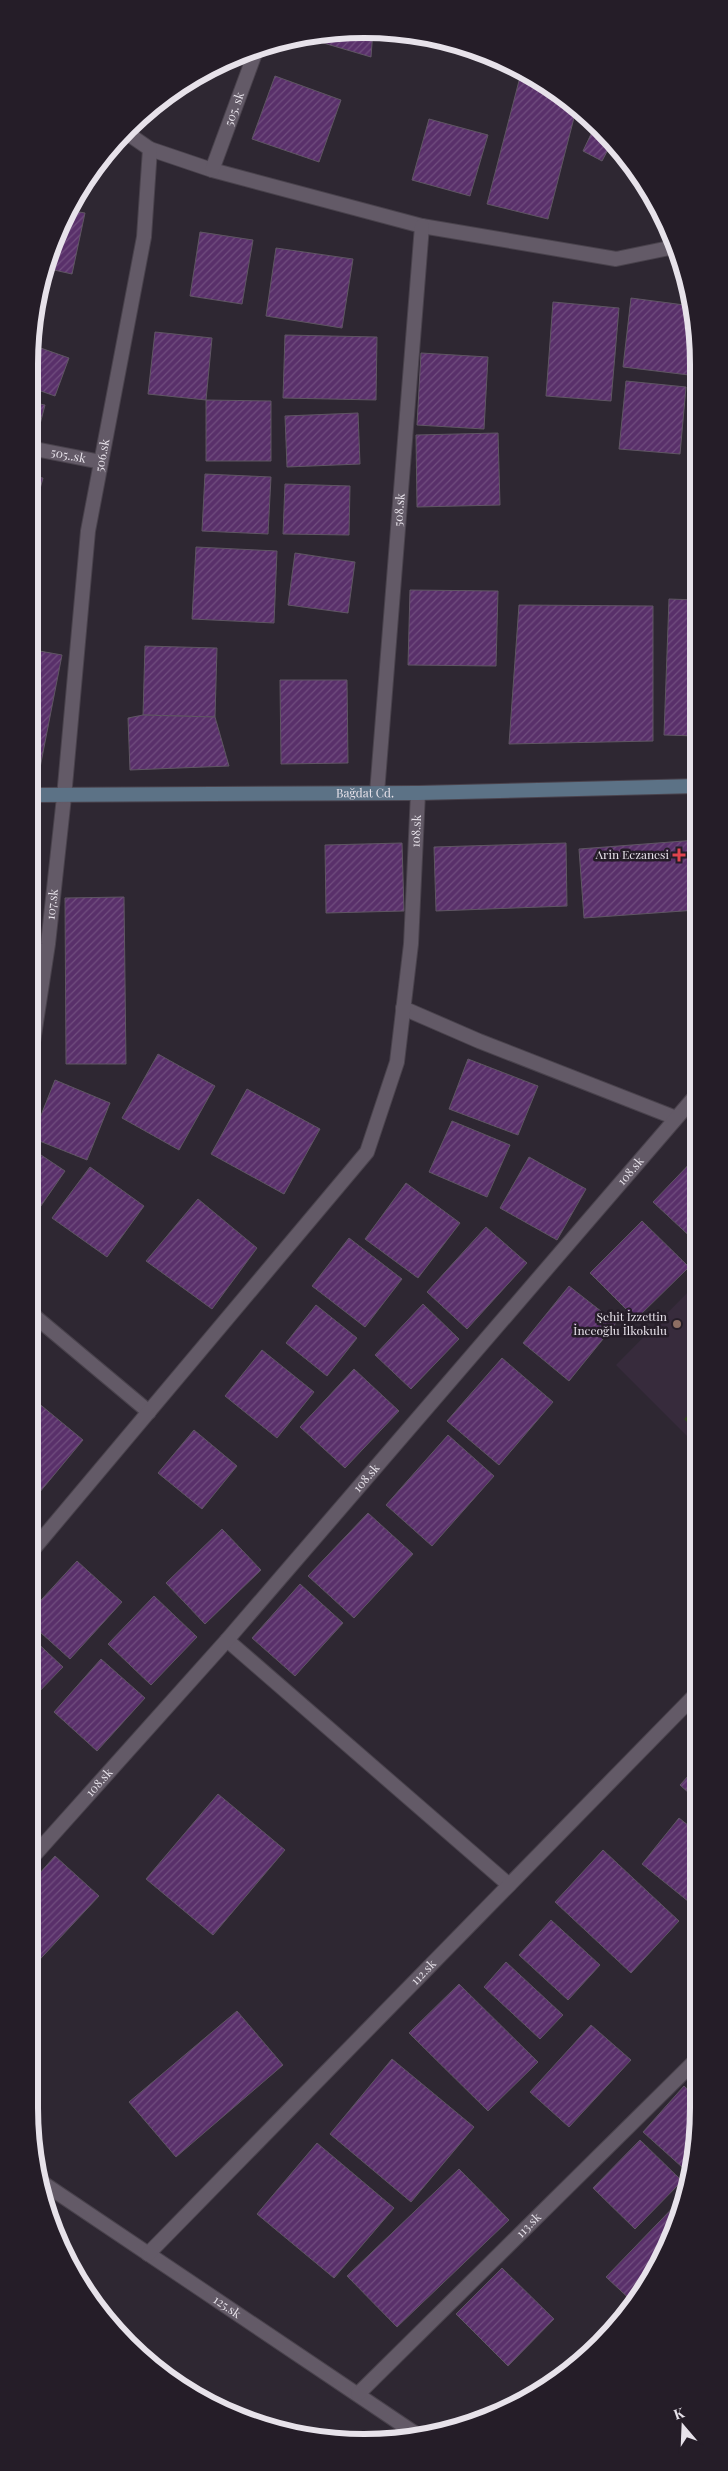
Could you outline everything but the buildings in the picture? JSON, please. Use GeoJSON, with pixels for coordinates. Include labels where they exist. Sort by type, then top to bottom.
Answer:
{"type":"FeatureCollection","features":[{"type":"Feature","properties":{"kind":"main road","name":"Bağdat Cd."},"geometry":{"type":"LineString","coordinates":[[38,795],[64,797],[418,793],[690,786]]}},
{"type":"Feature","properties":{"kind":"street","name":"505. sk"},"geometry":{"type":"LineString","coordinates":[[212,170],[253,57]]}},
{"type":"Feature","properties":{"kind":"street"},"geometry":{"type":"LineString","coordinates":[[131,136],[150,149],[212,170],[422,226],[616,259],[669,248]]}},
{"type":"Feature","properties":{"kind":"street","name":"506.sk"},"geometry":{"type":"LineString","coordinates":[[64,797],[88,531],[144,236],[150,149]]}},
{"type":"Feature","properties":{"kind":"street","name":"508.sk"},"geometry":{"type":"LineString","coordinates":[[377,793],[422,226]]}},
{"type":"Feature","properties":{"kind":"street","name":"505..sk"},"geometry":{"type":"LineString","coordinates":[[38,450],[101,462]]}},
{"type":"Feature","properties":{"kind":"street","name":"108.sk"},"geometry":{"type":"LineString","coordinates":[[38,1544],[367,1152],[397,1062],[411,944],[418,793]]}},
{"type":"Feature","properties":{"kind":"street","name":"107.sk"},"geometry":{"type":"LineString","coordinates":[[38,1008],[48,944],[64,797]]}},
{"type":"Feature","properties":{"kind":"street"},"geometry":{"type":"LineString","coordinates":[[403,1008],[479,1041],[676,1118]]}},
{"type":"Feature","properties":{"kind":"street","name":"108.sk"},"geometry":{"type":"LineString","coordinates":[[38,1851],[227,1640],[690,1103]]}},
{"type":"Feature","properties":{"kind":"street"},"geometry":{"type":"LineString","coordinates":[[38,1319],[149,1412]]}},
{"type":"Feature","properties":{"kind":"street"},"geometry":{"type":"LineString","coordinates":[[227,1640],[509,1885]]}},
{"type":"Feature","properties":{"kind":"street","name":"112.sk"},"geometry":{"type":"LineString","coordinates":[[148,2254],[690,1700]]}},
{"type":"Feature","properties":{"kind":"street","name":"113.sk"},"geometry":{"type":"LineString","coordinates":[[358,2394],[690,2066]]}},
{"type":"Feature","properties":{"kind":"street","name":"125.sk"},"geometry":{"type":"LineString","coordinates":[[48,2186],[411,2430]]}},
{"type":"Feature","properties":{"kind":"shaded area","name":"Şehit İzzettin İnceoğlu İlkokulu"},"geometry":{"type":"Polygon","coordinates":[[[690,1290],[690,1439],[616,1365],[690,1290]]]}},
{"type":"Feature","properties":{"kind":"green space"},"geometry":{"type":"Polygon","coordinates":[[[690,1413],[690,1425],[684,1419],[690,1413]]]}},
{"type":"Feature","properties":{"kind":"place","name":"Arin Eczanesi"},"geometry":{"type":"Point","coordinates":[679,855]}},
{"type":"Feature","properties":{"kind":"place","name":"Şehit İzzettin İnceoğlu İlkokulu"},"geometry":{"type":"Point","coordinates":[677,1324]}}]}
